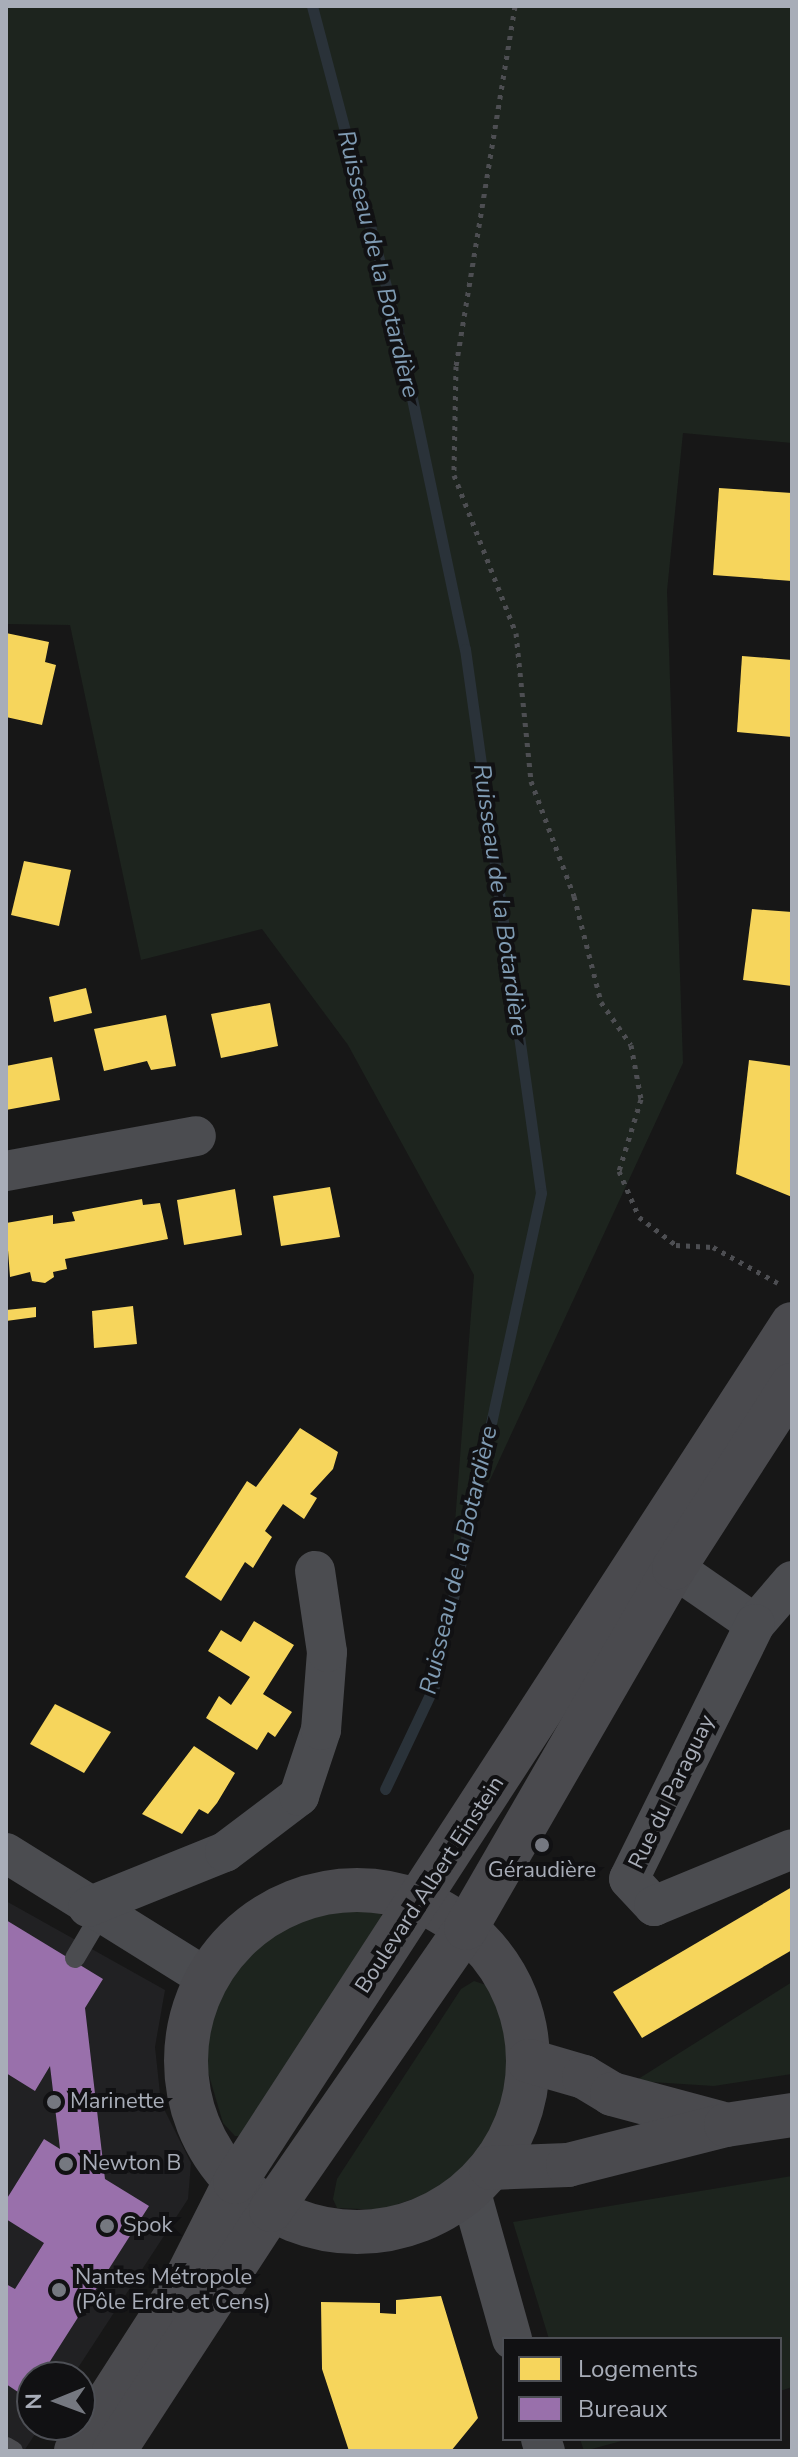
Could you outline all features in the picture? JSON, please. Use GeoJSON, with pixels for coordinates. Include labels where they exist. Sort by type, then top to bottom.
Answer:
{"type":"FeatureCollection","features":[{"type":"Feature","properties":{"kind":"main road","name":"Boulevard Albert Einstein"},"geometry":{"type":"LineString","coordinates":[[76,2451],[184,2283],[235,2182],[792,1324]]}},
{"type":"Feature","properties":{"kind":"main road"},"geometry":{"type":"LineString","coordinates":[[114,2451],[271,2210],[466,1928],[674,1568],[792,1385]]}},
{"type":"Feature","properties":{"kind":"main road"},"geometry":{"type":"LineString","coordinates":[[373,1889],[419,1901],[466,1928],[494,1957],[518,2001],[529,2061],[516,2126],[481,2180],[433,2215],[386,2230],[339,2232],[271,2210],[235,2182],[209,2147],[191,2105],[188,2056],[205,1977],[257,1920],[306,1897],[373,1889]]}},
{"type":"Feature","properties":{"kind":"main road"},"geometry":{"type":"LineString","coordinates":[[529,2061],[584,2077],[612,2094],[726,2125]]}},
{"type":"Feature","properties":{"kind":"main road"},"geometry":{"type":"LineString","coordinates":[[481,2180],[568,2165],[726,2125],[792,2115]]}},
{"type":"Feature","properties":{"kind":"street"},"geometry":{"type":"LineString","coordinates":[[6,1171],[196,1136]]}},
{"type":"Feature","properties":{"kind":"street"},"geometry":{"type":"LineString","coordinates":[[674,1568],[755,1624]]}},
{"type":"Feature","properties":{"kind":"street"},"geometry":{"type":"LineString","coordinates":[[94,1911],[225,1852],[299,1796],[321,1730],[326,1667],[315,1571]]}},
{"type":"Feature","properties":{"kind":"street","name":"Rue du Paraguay"},"geometry":{"type":"LineString","coordinates":[[792,1581],[755,1624],[629,1879],[654,1906],[792,1849]]}},
{"type":"Feature","properties":{"kind":"street"},"geometry":{"type":"LineString","coordinates":[[6,1853],[94,1911],[205,1977]]}},
{"type":"Feature","properties":{"kind":"street"},"geometry":{"type":"LineString","coordinates":[[481,2180],[512,2337]]}},
{"type":"Feature","properties":{"kind":"lane"},"geometry":{"type":"LineString","coordinates":[[75,1958],[94,1911]]}},
{"type":"Feature","properties":{"kind":"lane"},"geometry":{"type":"LineString","coordinates":[[6,2447],[13,2451]]}},
{"type":"Feature","properties":{"kind":"path"},"geometry":{"type":"LineString","coordinates":[[515,6],[456,366],[454,475],[516,633],[531,781],[574,896],[601,1002],[631,1045],[641,1099],[619,1171],[639,1217],[676,1245],[713,1247],[778,1283]]}},
{"type":"Feature","properties":{"kind":"shaded area"},"geometry":{"type":"Polygon","coordinates":[[[6,6],[792,6],[792,443],[683,433],[667,591],[683,1063],[452,1562],[474,1275],[348,1045],[262,929],[141,960],[70,625],[6,624],[6,6]]]}},
{"type":"Feature","properties":{"kind":"shaded area"},"geometry":{"type":"Polygon","coordinates":[[[6,1901],[165,1990],[155,2047],[161,2103],[191,2163],[188,2199],[82,2361],[16,2361],[16,2441],[31,2441],[24,2451],[6,2451],[6,1901]]]}},
{"type":"Feature","properties":{"kind":"shaded area"},"geometry":{"type":"Polygon","coordinates":[[[341,1902],[375,1904],[383,1918],[242,2136],[235,2136],[223,2123],[208,2072],[207,2018],[217,1990],[239,1952],[266,1927],[301,1909],[341,1902]]]}},
{"type":"Feature","properties":{"kind":"shaded area"},"geometry":{"type":"Polygon","coordinates":[[[474,1981],[486,1985],[508,2030],[511,2073],[497,2129],[471,2164],[433,2192],[381,2210],[337,2208],[333,2199],[337,2179],[461,1989],[474,1981]]]}},
{"type":"Feature","properties":{"kind":"shaded area"},"geometry":{"type":"Polygon","coordinates":[[[792,1982],[792,2074],[714,2086],[635,2081],[792,1982]]]}},
{"type":"Feature","properties":{"kind":"shaded area"},"geometry":{"type":"Polygon","coordinates":[[[792,2176],[792,2387],[782,2390],[782,2337],[548,2337],[513,2222],[792,2176]]]}},
{"type":"Feature","properties":{"kind":"shaded area"},"geometry":{"type":"Polygon","coordinates":[[[581,2441],[622,2441],[584,2451],[581,2441]]]}},
{"type":"Feature","properties":{"kind":"building: Logements"},"geometry":{"type":"Polygon","coordinates":[[[719,488],[792,493],[792,581],[713,575],[719,488]]]}},
{"type":"Feature","properties":{"kind":"building: Logements"},"geometry":{"type":"Polygon","coordinates":[[[6,633],[49,642],[45,662],[56,665],[42,725],[6,717],[6,633]]]}},
{"type":"Feature","properties":{"kind":"building: Logements"},"geometry":{"type":"Polygon","coordinates":[[[742,656],[792,660],[792,737],[737,732],[742,656]]]}},
{"type":"Feature","properties":{"kind":"building: Logements"},"geometry":{"type":"Polygon","coordinates":[[[24,861],[71,870],[59,926],[11,915],[24,861]]]}},
{"type":"Feature","properties":{"kind":"building: Logements"},"geometry":{"type":"Polygon","coordinates":[[[752,909],[792,912],[792,986],[743,980],[752,909]]]}},
{"type":"Feature","properties":{"kind":"building: Logements"},"geometry":{"type":"Polygon","coordinates":[[[86,988],[92,1013],[54,1022],[49,997],[86,988]]]}},
{"type":"Feature","properties":{"kind":"building: Logements"},"geometry":{"type":"Polygon","coordinates":[[[270,1003],[278,1046],[221,1058],[211,1014],[270,1003]]]}},
{"type":"Feature","properties":{"kind":"building: Logements"},"geometry":{"type":"Polygon","coordinates":[[[166,1015],[176,1066],[151,1070],[147,1061],[104,1071],[94,1029],[166,1015]]]}},
{"type":"Feature","properties":{"kind":"building: Logements"},"geometry":{"type":"Polygon","coordinates":[[[52,1057],[60,1100],[6,1110],[6,1066],[52,1057]]]}},
{"type":"Feature","properties":{"kind":"building: Logements"},"geometry":{"type":"Polygon","coordinates":[[[749,1060],[792,1066],[792,1197],[736,1174],[749,1060]]]}},
{"type":"Feature","properties":{"kind":"building: Logements"},"geometry":{"type":"Polygon","coordinates":[[[330,1187],[340,1237],[281,1246],[273,1196],[330,1187]]]}},
{"type":"Feature","properties":{"kind":"building: Logements"},"geometry":{"type":"Polygon","coordinates":[[[235,1189],[242,1235],[184,1245],[177,1200],[235,1189]]]}},
{"type":"Feature","properties":{"kind":"building: Logements"},"geometry":{"type":"Polygon","coordinates":[[[142,1199],[143,1205],[160,1203],[168,1239],[65,1259],[67,1269],[53,1272],[54,1277],[45,1283],[32,1281],[30,1272],[10,1277],[6,1223],[53,1215],[53,1224],[75,1221],[72,1212],[142,1199]]]}},
{"type":"Feature","properties":{"kind":"building: Logements"},"geometry":{"type":"Polygon","coordinates":[[[133,1306],[137,1344],[94,1348],[92,1311],[133,1306]]]}},
{"type":"Feature","properties":{"kind":"building: Logements"},"geometry":{"type":"Polygon","coordinates":[[[36,1307],[36,1317],[6,1321],[6,1310],[36,1307]]]}},
{"type":"Feature","properties":{"kind":"building: Logements"},"geometry":{"type":"Polygon","coordinates":[[[300,1428],[338,1452],[333,1469],[310,1494],[317,1498],[304,1519],[283,1504],[265,1531],[272,1537],[253,1568],[245,1562],[221,1601],[185,1577],[247,1481],[256,1487],[300,1428]]]}},
{"type":"Feature","properties":{"kind":"building: Logements"},"geometry":{"type":"Polygon","coordinates":[[[254,1621],[294,1645],[263,1694],[292,1712],[275,1737],[268,1732],[257,1750],[206,1718],[219,1696],[231,1705],[250,1677],[208,1651],[221,1630],[241,1642],[254,1621]]]}},
{"type":"Feature","properties":{"kind":"building: Logements"},"geometry":{"type":"Polygon","coordinates":[[[55,1704],[111,1732],[84,1773],[30,1744],[55,1704]]]}},
{"type":"Feature","properties":{"kind":"building: Logements"},"geometry":{"type":"Polygon","coordinates":[[[194,1746],[235,1773],[208,1814],[199,1809],[182,1834],[142,1814],[194,1746]]]}},
{"type":"Feature","properties":{"kind":"building: Logements"},"geometry":{"type":"Polygon","coordinates":[[[792,1887],[792,1950],[642,2038],[613,1992],[792,1887]]]}},
{"type":"Feature","properties":{"kind":"building: Logements"},"geometry":{"type":"Polygon","coordinates":[[[441,2296],[478,2418],[451,2451],[349,2451],[322,2369],[321,2302],[380,2303],[380,2313],[396,2314],[396,2300],[441,2296]]]}},
{"type":"Feature","properties":{"kind":"building: Bureaux","name":"Newton B"},"geometry":{"type":"Polygon","coordinates":[[[6,1920],[103,1979],[85,2008],[105,2179],[149,2206],[50,2361],[16,2361],[16,2391],[6,2384],[6,2284],[15,2289],[44,2243],[6,2219],[6,2200],[44,2139],[60,2149],[50,2066],[35,2091],[6,2073],[6,1920]]]}},
{"type":"Feature","properties":{"kind":"waterway","name":"Ruisseau de la Botardière"},"geometry":{"type":"LineString","coordinates":[[312,6],[398,332],[465,649],[541,1193],[434,1686],[385,1789]]}},
{"type":"Feature","properties":{"kind":"place","name":"Géraudière"},"geometry":{"type":"Point","coordinates":[542,1845]}},
{"type":"Feature","properties":{"kind":"place","name":"Marinette"},"geometry":{"type":"Point","coordinates":[54,2102]}},
{"type":"Feature","properties":{"kind":"place","name":"Newton B"},"geometry":{"type":"Point","coordinates":[66,2164]}},
{"type":"Feature","properties":{"kind":"place","name":"Spok"},"geometry":{"type":"Point","coordinates":[107,2226]}},
{"type":"Feature","properties":{"kind":"place","name":"Nantes Métropole (Pôle Erdre et Cens)"},"geometry":{"type":"Point","coordinates":[59,2290]}}]}
